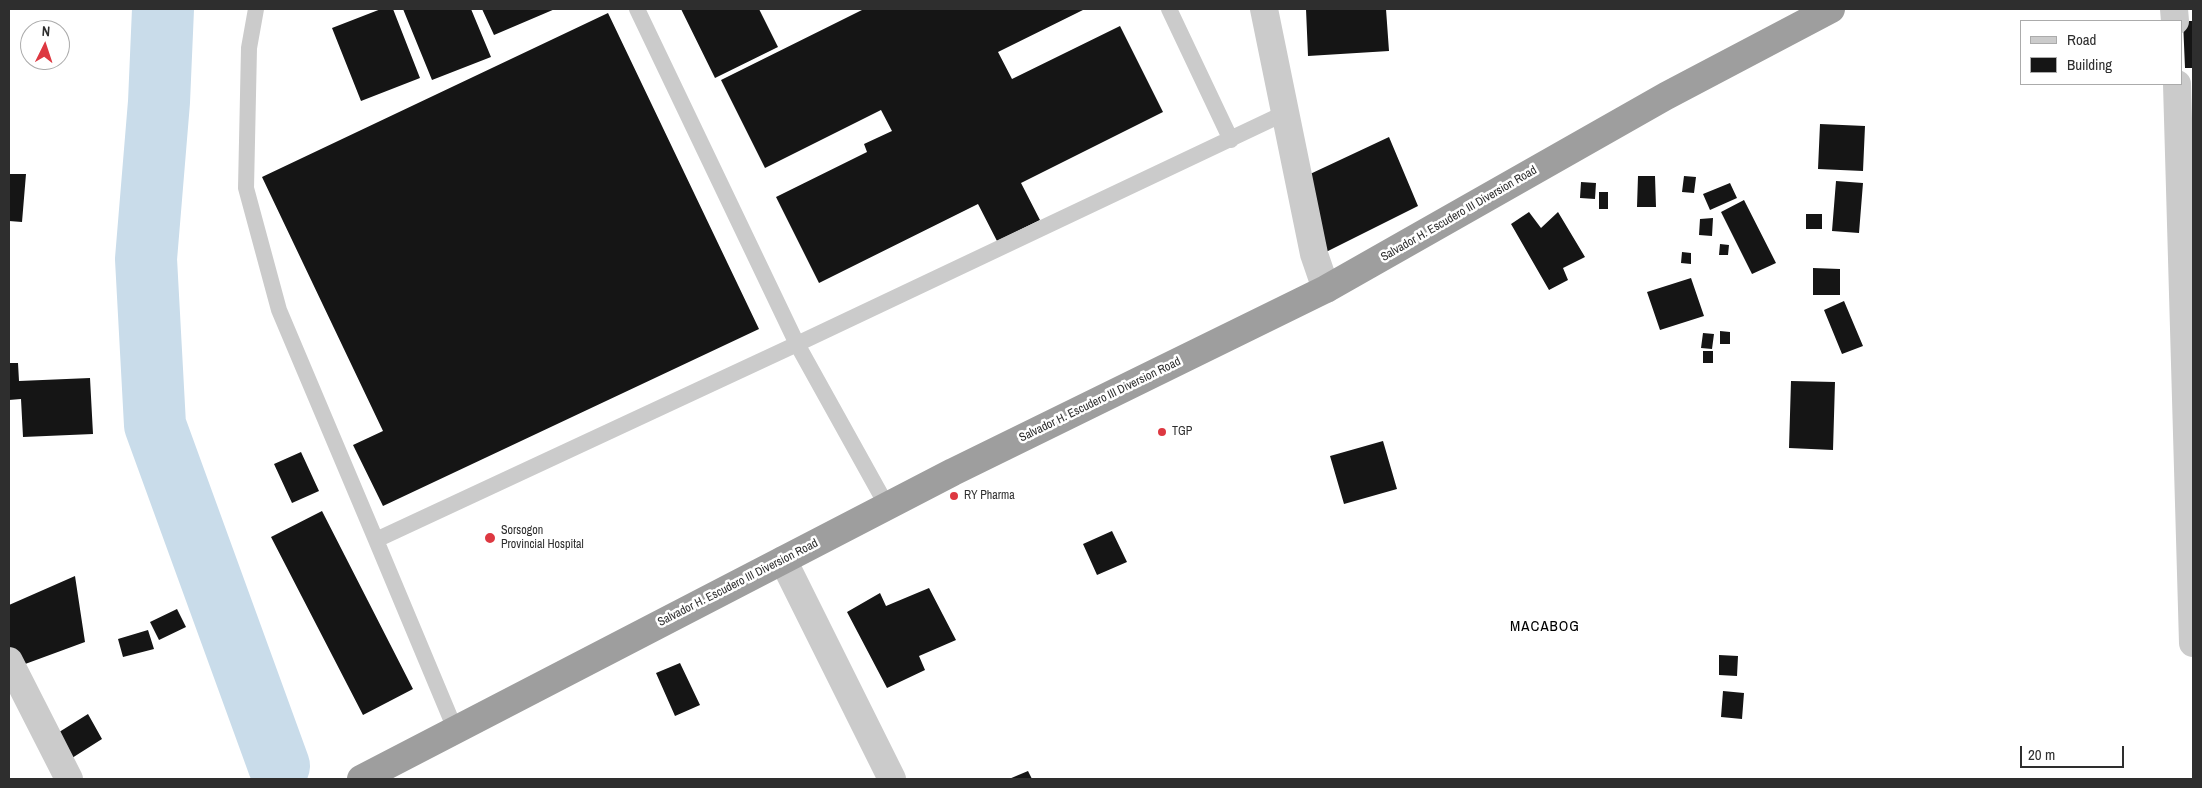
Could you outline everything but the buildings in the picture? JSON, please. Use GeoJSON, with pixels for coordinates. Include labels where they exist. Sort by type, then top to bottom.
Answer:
{"type":"FeatureCollection","features":[{"type":"Feature","properties":{"kind":"highway","name":"Salvador H. Escudero III Diversion Road"},"geometry":{"type":"LineString","coordinates":[[361,779],[886,506],[1326,289],[1666,96],[1831,9]]}},
{"type":"Feature","properties":{"kind":"street"},"geometry":{"type":"LineString","coordinates":[[1264,9],[1314,254],[1326,289]]}},
{"type":"Feature","properties":{"kind":"street"},"geometry":{"type":"LineString","coordinates":[[2176,85],[2193,643]]}},
{"type":"Feature","properties":{"kind":"street"},"geometry":{"type":"LineString","coordinates":[[783,560],[892,779]]}},
{"type":"Feature","properties":{"kind":"street"},"geometry":{"type":"LineString","coordinates":[[9,661],[69,779]]}},
{"type":"Feature","properties":{"kind":"lane"},"geometry":{"type":"LineString","coordinates":[[256,9],[249,48],[246,188],[279,310],[455,729]]}},
{"type":"Feature","properties":{"kind":"lane"},"geometry":{"type":"LineString","coordinates":[[637,9],[797,344],[886,506]]}},
{"type":"Feature","properties":{"kind":"lane"},"geometry":{"type":"LineString","coordinates":[[1169,9],[1231,140]]}},
{"type":"Feature","properties":{"kind":"lane"},"geometry":{"type":"LineString","coordinates":[[376,540],[797,344],[1285,113]]}},
{"type":"Feature","properties":{"kind":"waterway"},"geometry":{"type":"LineString","coordinates":[[163,9],[159,102],[146,259],[155,425],[279,766]]}},
{"type":"Feature","properties":{"kind":"place","name":"TGP"},"geometry":{"type":"Point","coordinates":[1162,432]}},
{"type":"Feature","properties":{"kind":"place","name":"RY Pharma"},"geometry":{"type":"Point","coordinates":[954,496]}},
{"type":"Feature","properties":{"kind":"place","name":"Sorsogon Provincial Hospital"},"geometry":{"type":"Point","coordinates":[490,538]}},
{"type":"Feature","properties":{"kind":"district","name":"MACABOG"},"geometry":{"type":"Point","coordinates":[1545,627]}}]}
